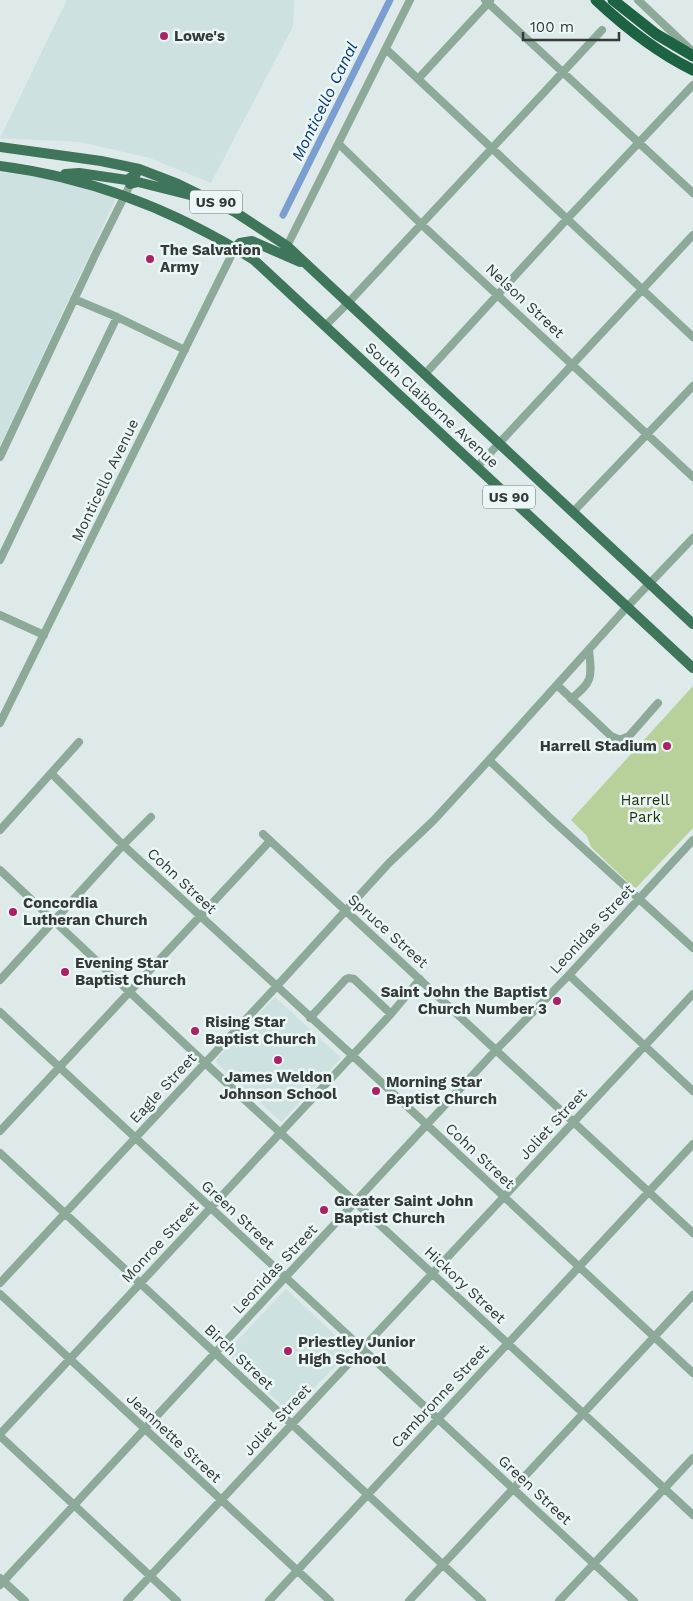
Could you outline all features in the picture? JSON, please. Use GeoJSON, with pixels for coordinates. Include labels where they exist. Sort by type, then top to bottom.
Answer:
{"type":"FeatureCollection","features":[{"type":"Feature","properties":{"kind":"highway"},"geometry":{"type":"LineString","coordinates":[[596,0],[660,53],[693,70]]}},
{"type":"Feature","properties":{"kind":"highway"},"geometry":{"type":"LineString","coordinates":[[613,0],[656,34],[693,54]]}},
{"type":"Feature","properties":{"kind":"main road","name":"US 90"},"geometry":{"type":"LineString","coordinates":[[0,147],[101,160],[137,172],[199,194],[235,212],[287,246]]}},
{"type":"Feature","properties":{"kind":"main road","name":"US 90"},"geometry":{"type":"LineString","coordinates":[[0,166],[59,176],[124,195],[166,212],[235,248]]}},
{"type":"Feature","properties":{"kind":"main road"},"geometry":{"type":"LineString","coordinates":[[59,176],[68,173],[79,173],[127,180],[137,172]]}},
{"type":"Feature","properties":{"kind":"main road"},"geometry":{"type":"LineString","coordinates":[[130,184],[138,182],[190,195],[199,194]]}},
{"type":"Feature","properties":{"kind":"main road"},"geometry":{"type":"LineString","coordinates":[[235,248],[240,243],[252,241],[307,266]]}},
{"type":"Feature","properties":{"kind":"main road","name":"South Claiborne Avenue"},"geometry":{"type":"LineString","coordinates":[[287,246],[693,624]]}},
{"type":"Feature","properties":{"kind":"main road","name":"South Claiborne Avenue"},"geometry":{"type":"LineString","coordinates":[[235,248],[260,266],[693,668]]}},
{"type":"Feature","properties":{"kind":"street"},"geometry":{"type":"LineString","coordinates":[[287,246],[410,0]]}},
{"type":"Feature","properties":{"kind":"street"},"geometry":{"type":"LineString","coordinates":[[638,0],[693,54]]}},
{"type":"Feature","properties":{"kind":"street"},"geometry":{"type":"LineString","coordinates":[[418,78],[488,1],[693,193]]}},
{"type":"Feature","properties":{"kind":"street"},"geometry":{"type":"LineString","coordinates":[[325,326],[602,30]]}},
{"type":"Feature","properties":{"kind":"street"},"geometry":{"type":"LineString","coordinates":[[386,50],[693,337]]}},
{"type":"Feature","properties":{"kind":"street"},"geometry":{"type":"LineString","coordinates":[[426,374],[638,142],[693,85]]}},
{"type":"Feature","properties":{"kind":"street","name":"Nelson Street"},"geometry":{"type":"LineString","coordinates":[[339,144],[497,295],[693,477]]}},
{"type":"Feature","properties":{"kind":"street"},"geometry":{"type":"LineString","coordinates":[[0,457],[74,299],[137,172]]}},
{"type":"Feature","properties":{"kind":"street"},"geometry":{"type":"LineString","coordinates":[[477,467],[693,235]]}},
{"type":"Feature","properties":{"kind":"street","name":"Monticello Avenue"},"geometry":{"type":"LineString","coordinates":[[0,723],[235,248]]}},
{"type":"Feature","properties":{"kind":"street"},"geometry":{"type":"LineString","coordinates":[[74,299],[117,317],[185,350]]}},
{"type":"Feature","properties":{"kind":"street"},"geometry":{"type":"LineString","coordinates":[[0,560],[117,317]]}},
{"type":"Feature","properties":{"kind":"street"},"geometry":{"type":"LineString","coordinates":[[573,512],[693,386]]}},
{"type":"Feature","properties":{"kind":"street"},"geometry":{"type":"LineString","coordinates":[[628,607],[693,538]]}},
{"type":"Feature","properties":{"kind":"street","name":"Eagle Street"},"geometry":{"type":"LineString","coordinates":[[0,1283],[388,863],[434,820],[628,607]]}},
{"type":"Feature","properties":{"kind":"street"},"geometry":{"type":"LineString","coordinates":[[0,615],[44,635]]}},
{"type":"Feature","properties":{"kind":"street"},"geometry":{"type":"LineString","coordinates":[[572,699],[584,688],[589,680],[589,650]]}},
{"type":"Feature","properties":{"kind":"street"},"geometry":{"type":"LineString","coordinates":[[557,686],[611,736],[620,740],[629,736],[658,703]]}},
{"type":"Feature","properties":{"kind":"street"},"geometry":{"type":"LineString","coordinates":[[0,830],[78,742]]}},
{"type":"Feature","properties":{"kind":"street"},"geometry":{"type":"LineString","coordinates":[[489,760],[693,948]]}},
{"type":"Feature","properties":{"kind":"street","name":"Cohn Street"},"geometry":{"type":"LineString","coordinates":[[51,773],[123,845],[352,1055],[693,1373]]}},
{"type":"Feature","properties":{"kind":"street"},"geometry":{"type":"LineString","coordinates":[[0,980],[123,845],[151,817]]}},
{"type":"Feature","properties":{"kind":"street","name":"Spruce Street"},"geometry":{"type":"LineString","coordinates":[[263,834],[693,1233]]}},
{"type":"Feature","properties":{"kind":"street","name":"Leonidas Street"},"geometry":{"type":"LineString","coordinates":[[1,1582],[216,1354],[496,1050],[693,840]]}},
{"type":"Feature","properties":{"kind":"street"},"geometry":{"type":"LineString","coordinates":[[0,1131],[270,841]]}},
{"type":"Feature","properties":{"kind":"street","name":"Hickory Street"},"geometry":{"type":"LineString","coordinates":[[0,870],[205,1063],[693,1515]]}},
{"type":"Feature","properties":{"kind":"street"},"geometry":{"type":"LineString","coordinates":[[568,975],[693,1092]]}},
{"type":"Feature","properties":{"kind":"street"},"geometry":{"type":"LineString","coordinates":[[310,1018],[346,979],[351,978],[354,978],[391,1014]]}},
{"type":"Feature","properties":{"kind":"street","name":"Monroe Street"},"geometry":{"type":"LineString","coordinates":[[0,1435],[391,1014],[420,978]]}},
{"type":"Feature","properties":{"kind":"street","name":"Joliet Street"},"geometry":{"type":"LineString","coordinates":[[127,1601],[693,994]]}},
{"type":"Feature","properties":{"kind":"street","name":"Green Street"},"geometry":{"type":"LineString","coordinates":[[0,1012],[634,1601]]}},
{"type":"Feature","properties":{"kind":"street","name":"Cambronne Street"},"geometry":{"type":"LineString","coordinates":[[268,1601],[693,1144]]}},
{"type":"Feature","properties":{"kind":"street","name":"Birch Street"},"geometry":{"type":"LineString","coordinates":[[0,1153],[482,1601]]}},
{"type":"Feature","properties":{"kind":"street","name":"Jeannette Street"},"geometry":{"type":"LineString","coordinates":[[0,1294],[330,1601]]}},
{"type":"Feature","properties":{"kind":"street"},"geometry":{"type":"LineString","coordinates":[[409,1601],[693,1294]]}},
{"type":"Feature","properties":{"kind":"street"},"geometry":{"type":"LineString","coordinates":[[0,1435],[177,1601]]}},
{"type":"Feature","properties":{"kind":"street"},"geometry":{"type":"LineString","coordinates":[[559,1601],[693,1458]]}},
{"type":"Feature","properties":{"kind":"street"},"geometry":{"type":"LineString","coordinates":[[1,1582],[25,1601]]}},
{"type":"Feature","properties":{"kind":"shaded area"},"geometry":{"type":"Polygon","coordinates":[[[67,0],[294,0],[293,26],[211,183],[150,158],[80,142],[0,138],[67,0]]]}},
{"type":"Feature","properties":{"kind":"shaded area"},"geometry":{"type":"Polygon","coordinates":[[[0,172],[31,176],[87,188],[116,198],[0,446],[0,172]]]}},
{"type":"Feature","properties":{"kind":"shaded area","name":"James Weldon Johnson School"},"geometry":{"type":"Polygon","coordinates":[[[275,997],[341,1058],[281,1122],[215,1061],[275,997]]]}},
{"type":"Feature","properties":{"kind":"shaded area","name":"Priestley Junior High School"},"geometry":{"type":"Polygon","coordinates":[[[286,1289],[351,1350],[290,1413],[226,1352],[286,1289]]]}},
{"type":"Feature","properties":{"kind":"green space","name":"Harrell Stadium"},"geometry":{"type":"Polygon","coordinates":[[[693,686],[693,828],[635,889],[591,847],[587,836],[571,820],[693,686]]]}},
{"type":"Feature","properties":{"kind":"waterway","name":"Monticello Canal"},"geometry":{"type":"LineString","coordinates":[[283,215],[390,0]]}},
{"type":"Feature","properties":{"kind":"place","name":"Lowe's"},"geometry":{"type":"Point","coordinates":[164,36]}},
{"type":"Feature","properties":{"kind":"place","name":"The Salvation Army"},"geometry":{"type":"Point","coordinates":[150,259]}},
{"type":"Feature","properties":{"kind":"place","name":"Harrell Stadium"},"geometry":{"type":"Point","coordinates":[667,746]}},
{"type":"Feature","properties":{"kind":"place","name":"Concordia Lutheran Church"},"geometry":{"type":"Point","coordinates":[13,912]}},
{"type":"Feature","properties":{"kind":"place","name":"Evening Star Baptist Church"},"geometry":{"type":"Point","coordinates":[65,972]}},
{"type":"Feature","properties":{"kind":"place","name":"Saint John the Baptist Church Number 3"},"geometry":{"type":"Point","coordinates":[557,1001]}},
{"type":"Feature","properties":{"kind":"place","name":"Rising Star Baptist Church"},"geometry":{"type":"Point","coordinates":[195,1031]}},
{"type":"Feature","properties":{"kind":"place","name":"James Weldon Johnson School"},"geometry":{"type":"Point","coordinates":[278,1060]}},
{"type":"Feature","properties":{"kind":"place","name":"Morning Star Baptist Church"},"geometry":{"type":"Point","coordinates":[376,1091]}},
{"type":"Feature","properties":{"kind":"place","name":"Greater Saint John Baptist Church"},"geometry":{"type":"Point","coordinates":[324,1210]}},
{"type":"Feature","properties":{"kind":"place","name":"Priestley Junior High School"},"geometry":{"type":"Point","coordinates":[288,1351]}},
{"type":"Feature","properties":{"kind":"park label","name":"Harrell Park"},"geometry":{"type":"Point","coordinates":[645,808]}}]}
